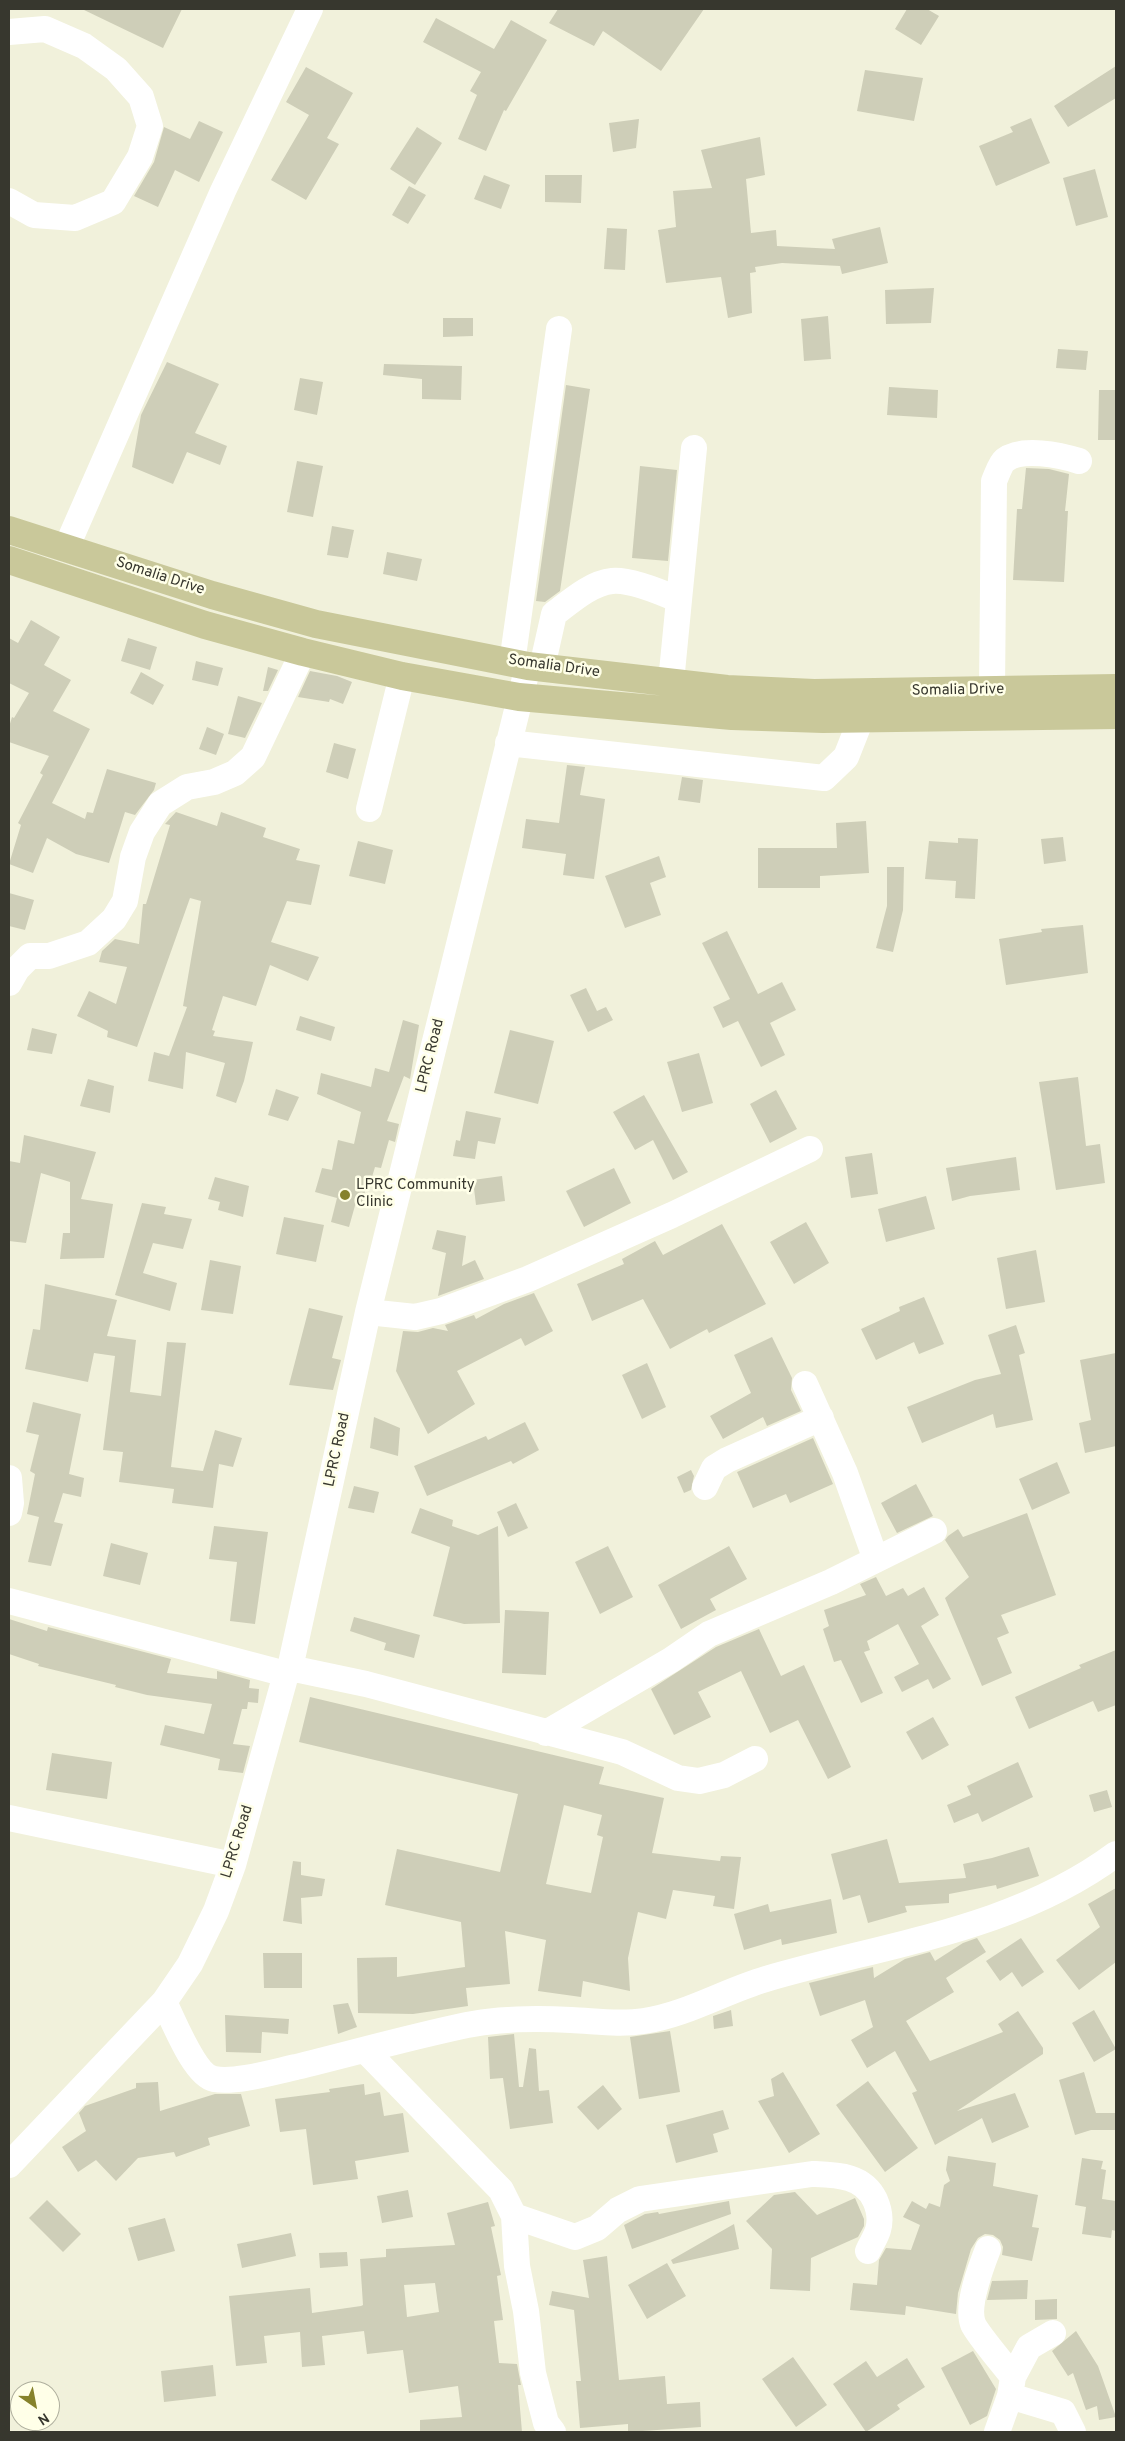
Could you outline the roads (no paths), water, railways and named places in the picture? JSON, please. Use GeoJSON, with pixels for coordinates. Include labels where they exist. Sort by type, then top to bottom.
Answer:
{"type":"FeatureCollection","features":[{"type":"Feature","properties":{"kind":"main road","name":"Somalia Drive"},"geometry":{"type":"LineString","coordinates":[[9,530],[67,546],[212,595],[316,624],[527,665],[728,689],[814,693],[1116,688]]}},
{"type":"Feature","properties":{"kind":"main road","name":"Somalia Drive"},"geometry":{"type":"LineString","coordinates":[[9,560],[205,625],[304,652],[402,676],[519,697],[732,716],[861,719],[1116,714]]}},
{"type":"Feature","properties":{"kind":"street"},"geometry":{"type":"LineString","coordinates":[[67,546],[223,191],[310,9]]}},
{"type":"Feature","properties":{"kind":"street"},"geometry":{"type":"LineString","coordinates":[[9,32],[45,29],[84,46],[116,69],[141,97],[150,126],[140,157],[113,202],[74,218],[34,215],[9,201]]}},
{"type":"Feature","properties":{"kind":"street"},"geometry":{"type":"LineString","coordinates":[[527,665],[559,329]]}},
{"type":"Feature","properties":{"kind":"street"},"geometry":{"type":"LineString","coordinates":[[671,682],[694,448]]}},
{"type":"Feature","properties":{"kind":"street"},"geometry":{"type":"LineString","coordinates":[[992,690],[994,481],[1004,461],[1018,454],[1060,455],[1079,461]]}},
{"type":"Feature","properties":{"kind":"street"},"geometry":{"type":"LineString","coordinates":[[527,665],[554,614],[584,592],[612,581],[652,588],[679,600]]}},
{"type":"Feature","properties":{"kind":"street"},"geometry":{"type":"LineString","coordinates":[[9,983],[17,969],[30,956],[49,956],[88,943],[114,919],[125,901],[133,857],[142,832],[160,804],[187,787],[214,782],[235,773],[253,757],[304,652]]}},
{"type":"Feature","properties":{"kind":"street","name":"LPRC Road"},"geometry":{"type":"LineString","coordinates":[[9,2165],[164,2002],[190,1964],[207,1928],[232,1865],[288,1671],[368,1312],[527,665]]}},
{"type":"Feature","properties":{"kind":"street"},"geometry":{"type":"LineString","coordinates":[[369,810],[402,676]]}},
{"type":"Feature","properties":{"kind":"street"},"geometry":{"type":"LineString","coordinates":[[508,743],[824,778],[846,757],[861,719]]}},
{"type":"Feature","properties":{"kind":"street"},"geometry":{"type":"LineString","coordinates":[[368,1312],[415,1316],[441,1311],[528,1279],[672,1215],[810,1149]]}},
{"type":"Feature","properties":{"kind":"street"},"geometry":{"type":"LineString","coordinates":[[805,1384],[845,1474],[876,1560]]}},
{"type":"Feature","properties":{"kind":"street"},"geometry":{"type":"LineString","coordinates":[[705,1486],[714,1468],[727,1460],[821,1418]]}},
{"type":"Feature","properties":{"kind":"street"},"geometry":{"type":"LineString","coordinates":[[9,1478],[11,1503],[9,1513]]}},
{"type":"Feature","properties":{"kind":"street"},"geometry":{"type":"LineString","coordinates":[[546,1733],[671,1660],[710,1634],[831,1582],[934,1531]]}},
{"type":"Feature","properties":{"kind":"street"},"geometry":{"type":"LineString","coordinates":[[9,1601],[288,1671],[366,1684],[622,1752],[678,1778],[699,1781],[724,1775],[755,1759]]}},
{"type":"Feature","properties":{"kind":"street"},"geometry":{"type":"LineString","coordinates":[[9,1818],[232,1865]]}},
{"type":"Feature","properties":{"kind":"street"},"geometry":{"type":"LineString","coordinates":[[164,2002],[191,2056],[207,2077],[212,2078],[247,2077],[500,2019],[616,2023],[645,2021],[689,2008],[765,1980],[949,1932],[1004,1914],[1091,1872],[1116,1854]]}},
{"type":"Feature","properties":{"kind":"street"},"geometry":{"type":"LineString","coordinates":[[364,2050],[501,2190],[514,2216],[517,2266],[526,2311],[533,2373],[546,2423],[553,2432]]}},
{"type":"Feature","properties":{"kind":"street"},"geometry":{"type":"LineString","coordinates":[[514,2216],[575,2238],[597,2228],[618,2210],[640,2199],[812,2174],[839,2175],[857,2180],[871,2192],[880,2210],[878,2229],[868,2251]]}},
{"type":"Feature","properties":{"kind":"street"},"geometry":{"type":"LineString","coordinates":[[988,2249],[979,2272],[972,2306],[973,2324],[1012,2386],[1063,2412],[1073,2432]]}},
{"type":"Feature","properties":{"kind":"street"},"geometry":{"type":"LineString","coordinates":[[997,2432],[1012,2386],[1029,2347],[1053,2333]]}},
{"type":"Feature","properties":{"kind":"place","name":"LPRC Community Clinic"},"geometry":{"type":"Point","coordinates":[345,1195]}}]}
